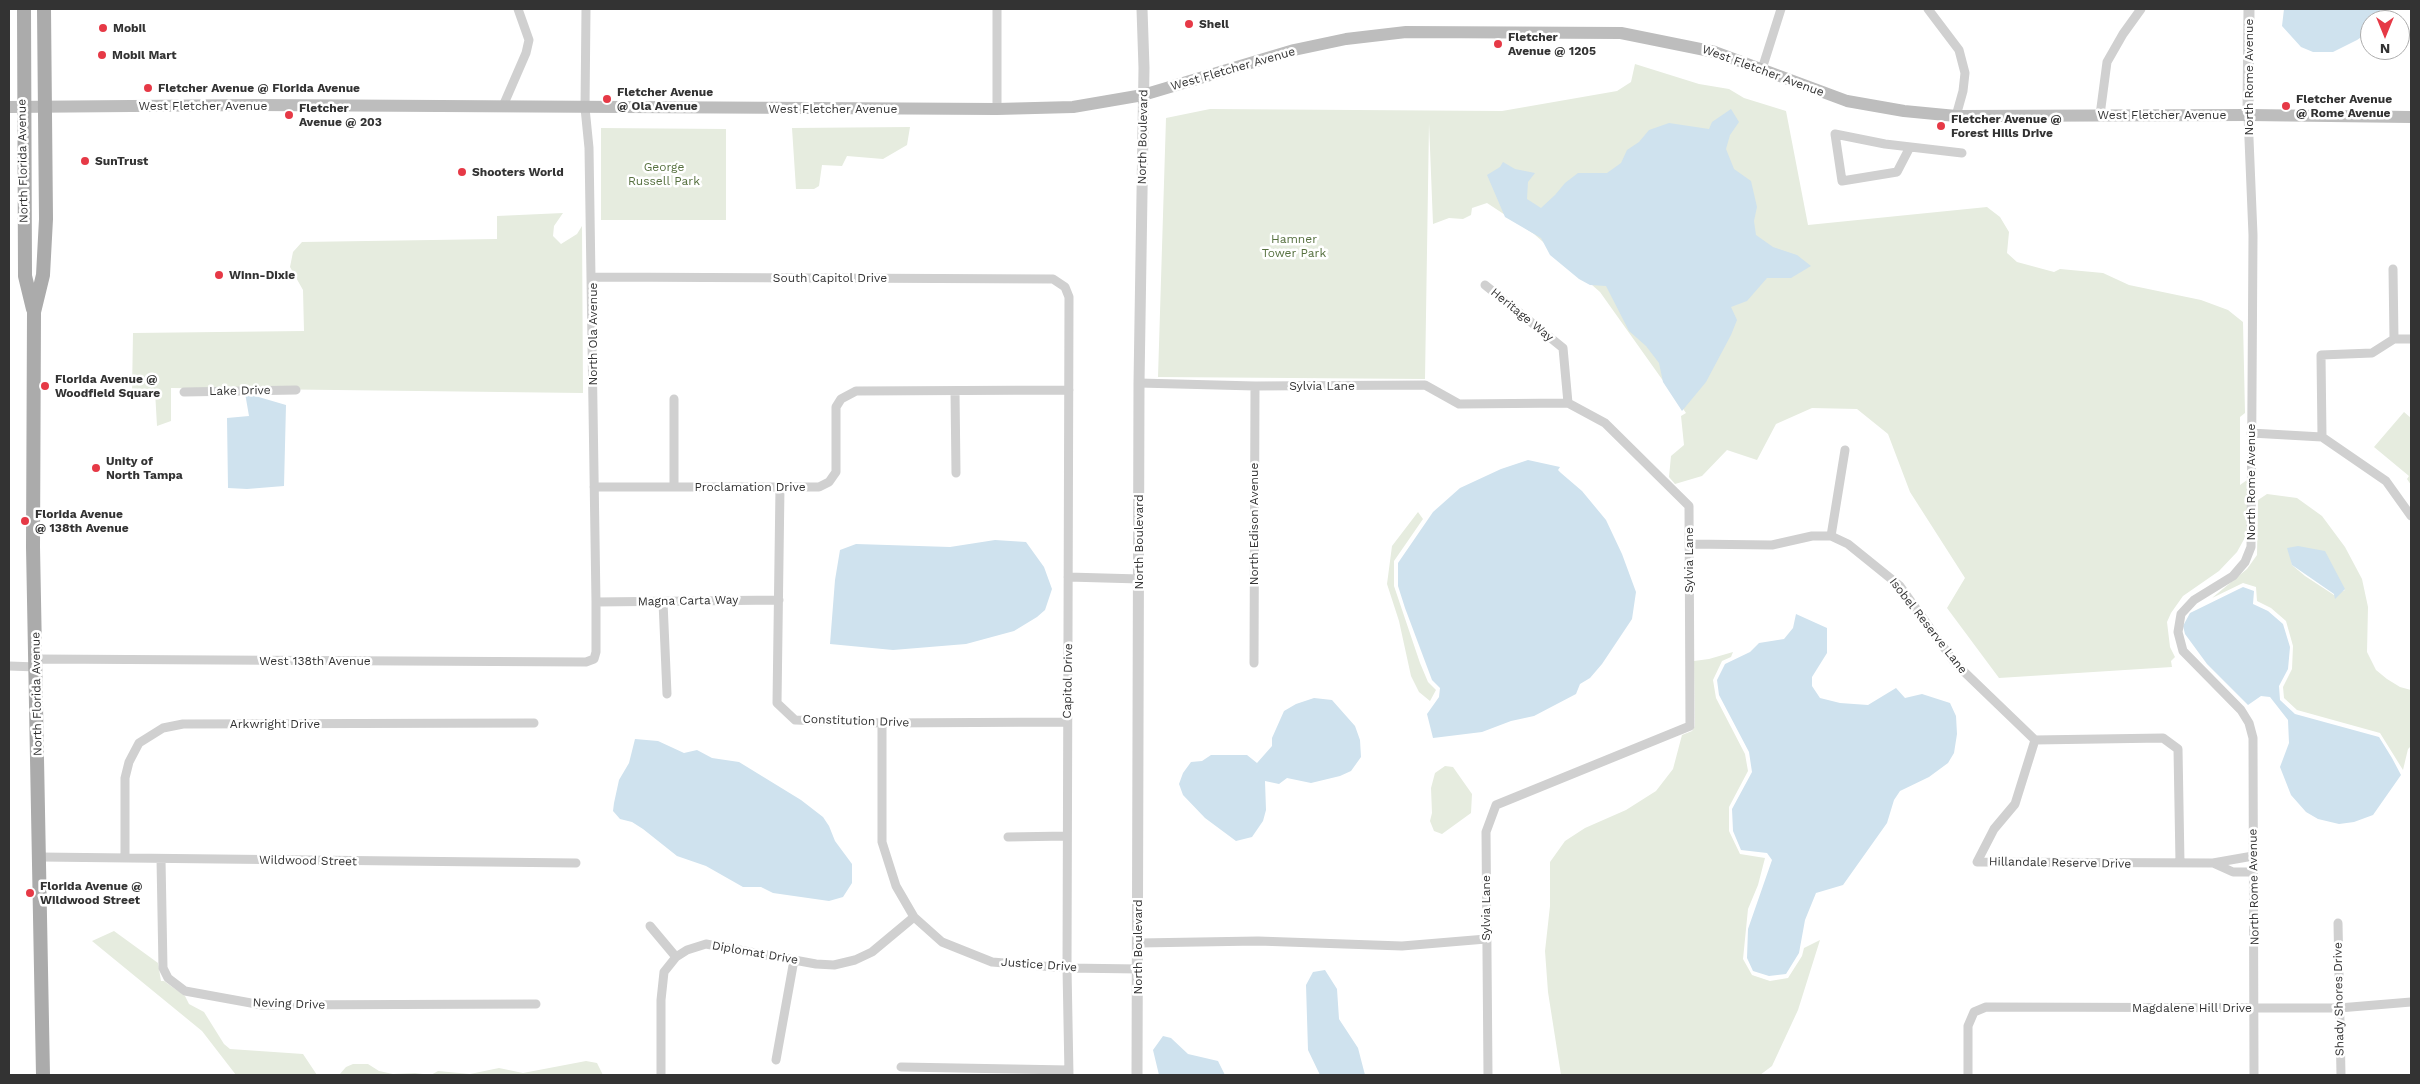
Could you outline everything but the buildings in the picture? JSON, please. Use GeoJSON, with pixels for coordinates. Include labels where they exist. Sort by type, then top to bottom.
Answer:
{"type":"FeatureCollection","features":[{"type":"Feature","properties":{"kind":"main road","name":"North Florida Avenue"},"geometry":{"type":"LineString","coordinates":[[24,9],[13,105],[25,276],[34,312]]}},
{"type":"Feature","properties":{"kind":"main road","name":"North Florida Avenue"},"geometry":{"type":"LineString","coordinates":[[43,1075],[34,547],[34,312],[44,267],[46,219],[43,106],[44,9]]}},
{"type":"Feature","properties":{"kind":"main road","name":"West Fletcher Avenue"},"geometry":{"type":"LineString","coordinates":[[13,105],[997,109],[1073,107],[1143,95],[1294,50],[1346,39],[1406,32],[1621,33],[1715,52],[1847,101],[1904,111],[1956,116],[2248,115],[2411,117]]}},
{"type":"Feature","properties":{"kind":"street"},"geometry":{"type":"LineString","coordinates":[[503,106],[526,53],[529,40],[518,9]]}},
{"type":"Feature","properties":{"kind":"street","name":"North Ola Avenue"},"geometry":{"type":"LineString","coordinates":[[586,9],[585,108],[589,148],[592,277],[596,602],[596,652],[594,659]]}},
{"type":"Feature","properties":{"kind":"street"},"geometry":{"type":"LineString","coordinates":[[997,9],[997,109]]}},
{"type":"Feature","properties":{"kind":"street","name":"North Boulevard"},"geometry":{"type":"LineString","coordinates":[[1137,1075],[1139,969],[1137,704],[1140,578],[1139,383],[1144,68],[1142,9]]}},
{"type":"Feature","properties":{"kind":"street"},"geometry":{"type":"LineString","coordinates":[[1762,69],[1781,9]]}},
{"type":"Feature","properties":{"kind":"street"},"geometry":{"type":"LineString","coordinates":[[1928,9],[1959,50],[1965,73],[1963,91],[1956,116]]}},
{"type":"Feature","properties":{"kind":"street"},"geometry":{"type":"LineString","coordinates":[[2100,115],[2107,62],[2123,34],[2141,9]]}},
{"type":"Feature","properties":{"kind":"street","name":"North Rome Avenue"},"geometry":{"type":"LineString","coordinates":[[2249,9],[2248,115],[2253,236],[2251,547],[2245,562],[2233,576],[2194,600],[2180,614],[2178,632],[2183,651],[2242,710],[2249,723],[2253,738],[2254,1075]]}},
{"type":"Feature","properties":{"kind":"street"},"geometry":{"type":"LineString","coordinates":[[1910,148],[1897,172],[1842,180],[1836,134],[1910,148],[1962,153]]}},
{"type":"Feature","properties":{"kind":"street"},"geometry":{"type":"LineString","coordinates":[[2393,269],[2394,339]]}},
{"type":"Feature","properties":{"kind":"street","name":"South Capitol Drive"},"geometry":{"type":"LineString","coordinates":[[592,277],[1053,279],[1065,287]]}},
{"type":"Feature","properties":{"kind":"street","name":"Heritage Way"},"geometry":{"type":"LineString","coordinates":[[1485,285],[1564,348],[1568,403]]}},
{"type":"Feature","properties":{"kind":"street","name":"Capitol Drive"},"geometry":{"type":"LineString","coordinates":[[1065,287],[1069,297],[1067,722],[1069,1073]]}},
{"type":"Feature","properties":{"kind":"street"},"geometry":{"type":"LineString","coordinates":[[2322,437],[2321,355],[2372,353],[2394,339],[2411,339]]}},
{"type":"Feature","properties":{"kind":"street","name":"Sylvia Lane"},"geometry":{"type":"LineString","coordinates":[[1139,383],[1255,386],[1425,385],[1460,404],[1568,403],[1605,423],[1689,506],[1690,726],[1496,805],[1486,832],[1488,1075]]}},
{"type":"Feature","properties":{"kind":"street","name":"North Edison Avenue"},"geometry":{"type":"LineString","coordinates":[[1254,663],[1255,386]]}},
{"type":"Feature","properties":{"kind":"street","name":"Lake Drive"},"geometry":{"type":"LineString","coordinates":[[184,392],[296,390]]}},
{"type":"Feature","properties":{"kind":"street","name":"Proclamation Drive"},"geometry":{"type":"LineString","coordinates":[[594,487],[819,487],[829,482],[836,472],[836,407],[841,399],[856,391],[1069,390]]}},
{"type":"Feature","properties":{"kind":"street"},"geometry":{"type":"LineString","coordinates":[[955,391],[956,473]]}},
{"type":"Feature","properties":{"kind":"street"},"geometry":{"type":"LineString","coordinates":[[674,399],[674,487]]}},
{"type":"Feature","properties":{"kind":"street"},"geometry":{"type":"LineString","coordinates":[[2252,432],[2322,437],[2386,481],[2411,516]]}},
{"type":"Feature","properties":{"kind":"street"},"geometry":{"type":"LineString","coordinates":[[1689,544],[1772,545],[1812,536],[1831,536],[1845,450]]}},
{"type":"Feature","properties":{"kind":"street","name":"Constitution Drive"},"geometry":{"type":"LineString","coordinates":[[780,487],[777,703],[795,720],[882,723],[1067,722]]}},
{"type":"Feature","properties":{"kind":"street","name":"Isobel Reserve Lane"},"geometry":{"type":"LineString","coordinates":[[1831,536],[1848,544],[1900,586],[1955,663],[2035,740]]}},
{"type":"Feature","properties":{"kind":"street"},"geometry":{"type":"LineString","coordinates":[[1068,577],[1140,578]]}},
{"type":"Feature","properties":{"kind":"street","name":"Magna Carta Way"},"geometry":{"type":"LineString","coordinates":[[596,602],[779,600]]}},
{"type":"Feature","properties":{"kind":"street"},"geometry":{"type":"LineString","coordinates":[[663,602],[667,694]]}},
{"type":"Feature","properties":{"kind":"street","name":"West 138th Avenue"},"geometry":{"type":"LineString","coordinates":[[9,666],[37,663],[586,662],[594,659]]}},
{"type":"Feature","properties":{"kind":"street","name":"Arkwright Drive"},"geometry":{"type":"LineString","coordinates":[[125,858],[124,778],[129,760],[139,743],[163,728],[183,724],[534,723]]}},
{"type":"Feature","properties":{"kind":"street","name":"Justice Drive"},"geometry":{"type":"LineString","coordinates":[[882,723],[882,842],[896,886],[914,917],[942,942],[992,962],[1067,968],[1139,969]]}},
{"type":"Feature","properties":{"kind":"street"},"geometry":{"type":"LineString","coordinates":[[2035,740],[2163,738],[2178,749],[2180,863]]}},
{"type":"Feature","properties":{"kind":"street","name":"Hillandale Reserve Drive"},"geometry":{"type":"LineString","coordinates":[[2035,740],[2015,804],[1994,829],[1977,862],[2060,864],[2212,863],[2253,856]]}},
{"type":"Feature","properties":{"kind":"street"},"geometry":{"type":"LineString","coordinates":[[1008,837],[1067,836]]}},
{"type":"Feature","properties":{"kind":"street","name":"Wildwood Street"},"geometry":{"type":"LineString","coordinates":[[40,857],[576,863]]}},
{"type":"Feature","properties":{"kind":"street","name":"Neving Drive"},"geometry":{"type":"LineString","coordinates":[[161,859],[163,968],[168,978],[185,991],[262,1005],[536,1004]]}},
{"type":"Feature","properties":{"kind":"street","name":"Hillandale Reserve Drive"},"geometry":{"type":"LineString","coordinates":[[2212,863],[2233,872],[2254,872]]}},
{"type":"Feature","properties":{"kind":"street","name":"Diplomat Drive"},"geometry":{"type":"LineString","coordinates":[[676,957],[688,950],[706,944],[825,965],[855,960],[881,946],[914,917]]}},
{"type":"Feature","properties":{"kind":"street","name":"Shady Shores Drive"},"geometry":{"type":"LineString","coordinates":[[2338,923],[2341,1075]]}},
{"type":"Feature","properties":{"kind":"street"},"geometry":{"type":"LineString","coordinates":[[650,926],[676,957],[664,972],[661,1075]]}},
{"type":"Feature","properties":{"kind":"street"},"geometry":{"type":"LineString","coordinates":[[1138,943],[1258,941],[1402,946],[1486,939]]}},
{"type":"Feature","properties":{"kind":"street"},"geometry":{"type":"LineString","coordinates":[[776,1060],[794,960]]}},
{"type":"Feature","properties":{"kind":"street","name":"Magdalene Hill Drive"},"geometry":{"type":"LineString","coordinates":[[1968,1075],[1968,1026],[1974,1012],[1986,1007],[2339,1008],[2411,1002]]}},
{"type":"Feature","properties":{"kind":"street"},"geometry":{"type":"LineString","coordinates":[[901,1068],[1069,1073]]}},
{"type":"Feature","properties":{"kind":"green space","name":"Hamner Tower Park"},"geometry":{"type":"Polygon","coordinates":[[[1635,64],[1699,84],[1729,89],[1744,98],[1786,111],[1808,225],[1987,207],[2000,217],[2009,232],[2007,253],[2017,262],[2054,272],[2060,269],[2103,273],[2129,285],[2201,300],[2228,310],[2243,322],[2245,413],[2240,417],[2240,485],[2247,480],[2248,532],[2237,552],[2219,571],[2183,596],[2171,613],[2167,622],[2170,647],[2175,657],[2171,661],[2172,667],[1999,678],[1947,608],[1965,578],[1910,492],[1888,434],[1857,409],[1812,408],[1776,424],[1757,460],[1727,450],[1702,476],[1675,484],[1669,477],[1671,456],[1684,445],[1681,416],[1686,413],[1600,292],[1534,234],[1487,203],[1472,208],[1471,215],[1463,219],[1449,218],[1433,224],[1429,123],[1425,379],[1158,377],[1166,118],[1210,109],[1502,111],[1617,91],[1631,82],[1635,64]]]}},
{"type":"Feature","properties":{"kind":"green space"},"geometry":{"type":"Polygon","coordinates":[[[910,127],[907,145],[883,159],[847,156],[842,166],[822,165],[819,186],[814,189],[796,189],[792,128],[910,127]]]}},
{"type":"Feature","properties":{"kind":"green space","name":"George Russell Park"},"geometry":{"type":"Polygon","coordinates":[[[601,128],[726,129],[726,220],[601,220],[601,128]]]}},
{"type":"Feature","properties":{"kind":"green space"},"geometry":{"type":"Polygon","coordinates":[[[563,213],[554,226],[553,236],[561,244],[577,234],[582,226],[583,393],[171,388],[171,421],[157,426],[155,391],[132,392],[133,333],[304,331],[303,290],[290,267],[293,252],[302,242],[497,239],[497,216],[563,213]]]}},
{"type":"Feature","properties":{"kind":"green space"},"geometry":{"type":"Polygon","coordinates":[[[2404,412],[2411,418],[2411,485],[2407,479],[2409,476],[2374,447],[2404,412]]]}},
{"type":"Feature","properties":{"kind":"green space"},"geometry":{"type":"Polygon","coordinates":[[[2267,494],[2297,498],[2322,516],[2345,547],[2362,579],[2368,607],[2367,652],[2376,670],[2400,687],[2411,690],[2411,746],[2408,749],[2403,770],[2380,733],[2297,710],[2284,698],[2283,687],[2292,669],[2293,646],[2286,621],[2271,608],[2257,601],[2256,587],[2243,583],[2212,598],[2247,569],[2257,555],[2258,500],[2267,494]],[[2290,552],[2292,565],[2305,576],[2334,595],[2345,590],[2290,552]]]}},
{"type":"Feature","properties":{"kind":"green space"},"geometry":{"type":"Polygon","coordinates":[[[1418,512],[1423,519],[1394,561],[1394,586],[1420,663],[1428,682],[1436,690],[1430,701],[1419,692],[1411,676],[1399,621],[1387,584],[1392,546],[1418,512]]]}},
{"type":"Feature","properties":{"kind":"green space"},"geometry":{"type":"Polygon","coordinates":[[[1733,652],[1731,657],[1722,661],[1713,680],[1716,698],[1745,754],[1748,771],[1729,807],[1729,831],[1740,854],[1765,858],[1758,885],[1748,909],[1743,959],[1752,975],[1770,981],[1788,978],[1802,956],[1804,948],[1820,940],[1798,1010],[1772,1066],[1760,1075],[1561,1075],[1548,992],[1545,951],[1550,906],[1550,862],[1565,841],[1585,828],[1626,810],[1656,791],[1673,769],[1682,735],[1692,731],[1695,726],[1694,661],[1733,652]]]}},
{"type":"Feature","properties":{"kind":"green space"},"geometry":{"type":"Polygon","coordinates":[[[1445,766],[1453,767],[1472,794],[1471,813],[1442,834],[1434,831],[1430,821],[1432,813],[1431,788],[1435,773],[1445,766]]]}},
{"type":"Feature","properties":{"kind":"green space"},"geometry":{"type":"Polygon","coordinates":[[[114,931],[158,963],[161,981],[164,981],[185,996],[189,1004],[204,1012],[224,1044],[230,1049],[303,1054],[317,1075],[236,1075],[202,1031],[92,941],[114,931]]]}},
{"type":"Feature","properties":{"kind":"green space"},"geometry":{"type":"Polygon","coordinates":[[[586,1061],[597,1063],[603,1075],[431,1075],[438,1071],[470,1074],[499,1068],[523,1073],[586,1061]]]}},
{"type":"Feature","properties":{"kind":"green space"},"geometry":{"type":"Polygon","coordinates":[[[353,1064],[368,1064],[379,1071],[393,1074],[415,1073],[431,1075],[339,1075],[346,1067],[353,1064]]]}},
{"type":"Feature","properties":{"kind":"water"},"geometry":{"type":"Polygon","coordinates":[[[2284,9],[2381,9],[2360,10],[2360,38],[2333,52],[2313,52],[2301,47],[2282,26],[2284,9]]]}},
{"type":"Feature","properties":{"kind":"water"},"geometry":{"type":"Polygon","coordinates":[[[1731,109],[1739,122],[1730,135],[1726,149],[1734,169],[1751,181],[1757,207],[1754,221],[1756,235],[1773,247],[1797,255],[1811,266],[1791,278],[1767,278],[1747,301],[1731,307],[1737,320],[1731,335],[1706,382],[1682,411],[1663,382],[1659,363],[1646,346],[1629,331],[1606,286],[1590,285],[1579,279],[1550,255],[1541,238],[1505,217],[1487,175],[1500,167],[1503,162],[1515,169],[1535,173],[1528,182],[1527,199],[1541,208],[1565,183],[1578,173],[1607,173],[1621,163],[1627,150],[1639,142],[1649,130],[1669,123],[1709,129],[1712,122],[1731,109]]]}},
{"type":"Feature","properties":{"kind":"water"},"geometry":{"type":"Polygon","coordinates":[[[245,393],[286,405],[284,486],[247,489],[228,488],[227,418],[249,416],[245,393]]]}},
{"type":"Feature","properties":{"kind":"water"},"geometry":{"type":"Polygon","coordinates":[[[1528,460],[1560,467],[1558,470],[1582,491],[1606,520],[1622,554],[1636,592],[1632,619],[1602,664],[1590,678],[1580,684],[1576,694],[1534,716],[1511,721],[1482,732],[1433,738],[1427,714],[1439,697],[1440,688],[1432,680],[1405,608],[1398,586],[1398,563],[1433,512],[1460,488],[1501,469],[1528,460]]]}},
{"type":"Feature","properties":{"kind":"water"},"geometry":{"type":"Polygon","coordinates":[[[995,540],[1026,542],[1044,567],[1052,589],[1045,610],[1037,617],[1014,631],[966,644],[893,650],[830,644],[835,580],[840,550],[856,544],[950,547],[995,540]]]}},
{"type":"Feature","properties":{"kind":"water"},"geometry":{"type":"Polygon","coordinates":[[[2298,546],[2325,551],[2345,589],[2335,599],[2334,594],[2292,565],[2287,548],[2298,546]]]}},
{"type":"Feature","properties":{"kind":"water"},"geometry":{"type":"Polygon","coordinates":[[[2243,587],[2254,591],[2253,604],[2268,611],[2283,624],[2290,647],[2288,669],[2279,686],[2280,700],[2295,714],[2379,737],[2392,758],[2401,775],[2373,815],[2354,822],[2339,824],[2318,819],[2306,812],[2291,795],[2280,767],[2289,743],[2288,720],[2270,697],[2261,696],[2248,705],[2207,664],[2185,634],[2183,626],[2190,613],[2243,587]]]}},
{"type":"Feature","properties":{"kind":"water"},"geometry":{"type":"Polygon","coordinates":[[[1796,614],[1827,628],[1827,653],[1812,677],[1812,686],[1820,698],[1840,703],[1868,705],[1896,688],[1905,698],[1922,694],[1950,703],[1956,716],[1957,734],[1954,753],[1948,763],[1929,777],[1900,791],[1894,800],[1887,823],[1843,885],[1816,893],[1805,920],[1799,953],[1786,974],[1769,976],[1753,971],[1747,958],[1748,929],[1772,860],[1767,853],[1741,850],[1733,831],[1732,809],[1752,772],[1749,752],[1719,695],[1717,680],[1725,664],[1750,652],[1759,643],[1784,639],[1793,628],[1796,614]]]}},
{"type":"Feature","properties":{"kind":"water"},"geometry":{"type":"Polygon","coordinates":[[[1314,698],[1332,700],[1355,726],[1360,740],[1361,757],[1351,771],[1340,776],[1311,783],[1287,778],[1279,784],[1265,781],[1266,810],[1263,821],[1252,837],[1236,841],[1205,818],[1183,795],[1179,784],[1183,773],[1191,762],[1202,761],[1211,755],[1247,755],[1257,763],[1272,746],[1272,738],[1284,711],[1296,704],[1314,698]]]}},
{"type":"Feature","properties":{"kind":"water"},"geometry":{"type":"Polygon","coordinates":[[[635,739],[658,741],[684,753],[697,750],[712,758],[739,762],[801,800],[823,817],[835,841],[852,864],[852,883],[843,897],[829,901],[773,893],[761,887],[743,887],[706,866],[677,856],[643,829],[632,822],[620,819],[613,811],[614,803],[619,780],[629,763],[635,739]]]}},
{"type":"Feature","properties":{"kind":"water"},"geometry":{"type":"Polygon","coordinates":[[[1325,970],[1337,989],[1339,1019],[1358,1048],[1365,1075],[1320,1075],[1308,1050],[1306,985],[1313,972],[1325,970]]]}},
{"type":"Feature","properties":{"kind":"water"},"geometry":{"type":"Polygon","coordinates":[[[1163,1036],[1171,1038],[1188,1054],[1218,1061],[1225,1075],[1159,1075],[1153,1050],[1163,1036]]]}},
{"type":"Feature","properties":{"kind":"place","name":"Shell"},"geometry":{"type":"Point","coordinates":[1189,24]}},
{"type":"Feature","properties":{"kind":"place","name":"Mobil"},"geometry":{"type":"Point","coordinates":[103,28]}},
{"type":"Feature","properties":{"kind":"place","name":"Fletcher Avenue @ 1205"},"geometry":{"type":"Point","coordinates":[1498,44]}},
{"type":"Feature","properties":{"kind":"place","name":"Mobil Mart"},"geometry":{"type":"Point","coordinates":[102,55]}},
{"type":"Feature","properties":{"kind":"place","name":"Fletcher Avenue @ Florida Avenue"},"geometry":{"type":"Point","coordinates":[148,88]}},
{"type":"Feature","properties":{"kind":"place","name":"Fletcher Avenue @ Ola Avenue"},"geometry":{"type":"Point","coordinates":[607,99]}},
{"type":"Feature","properties":{"kind":"place","name":"Fletcher Avenue @ Rome Avenue"},"geometry":{"type":"Point","coordinates":[2286,106]}},
{"type":"Feature","properties":{"kind":"place","name":"Fletcher Avenue @ 203"},"geometry":{"type":"Point","coordinates":[289,115]}},
{"type":"Feature","properties":{"kind":"place","name":"Fletcher Avenue @ Forest Hills Drive"},"geometry":{"type":"Point","coordinates":[1941,126]}},
{"type":"Feature","properties":{"kind":"place","name":"SunTrust"},"geometry":{"type":"Point","coordinates":[85,161]}},
{"type":"Feature","properties":{"kind":"place","name":"Shooters World"},"geometry":{"type":"Point","coordinates":[462,172]}},
{"type":"Feature","properties":{"kind":"place","name":"Winn-Dixie"},"geometry":{"type":"Point","coordinates":[219,275]}},
{"type":"Feature","properties":{"kind":"place","name":"Florida Avenue @ Woodfield Square"},"geometry":{"type":"Point","coordinates":[45,386]}},
{"type":"Feature","properties":{"kind":"place","name":"Unity of North Tampa"},"geometry":{"type":"Point","coordinates":[96,468]}},
{"type":"Feature","properties":{"kind":"place","name":"Florida Avenue @ 138th Avenue"},"geometry":{"type":"Point","coordinates":[25,521]}},
{"type":"Feature","properties":{"kind":"place","name":"Florida Avenue @ Wildwood Street"},"geometry":{"type":"Point","coordinates":[30,893]}}]}
